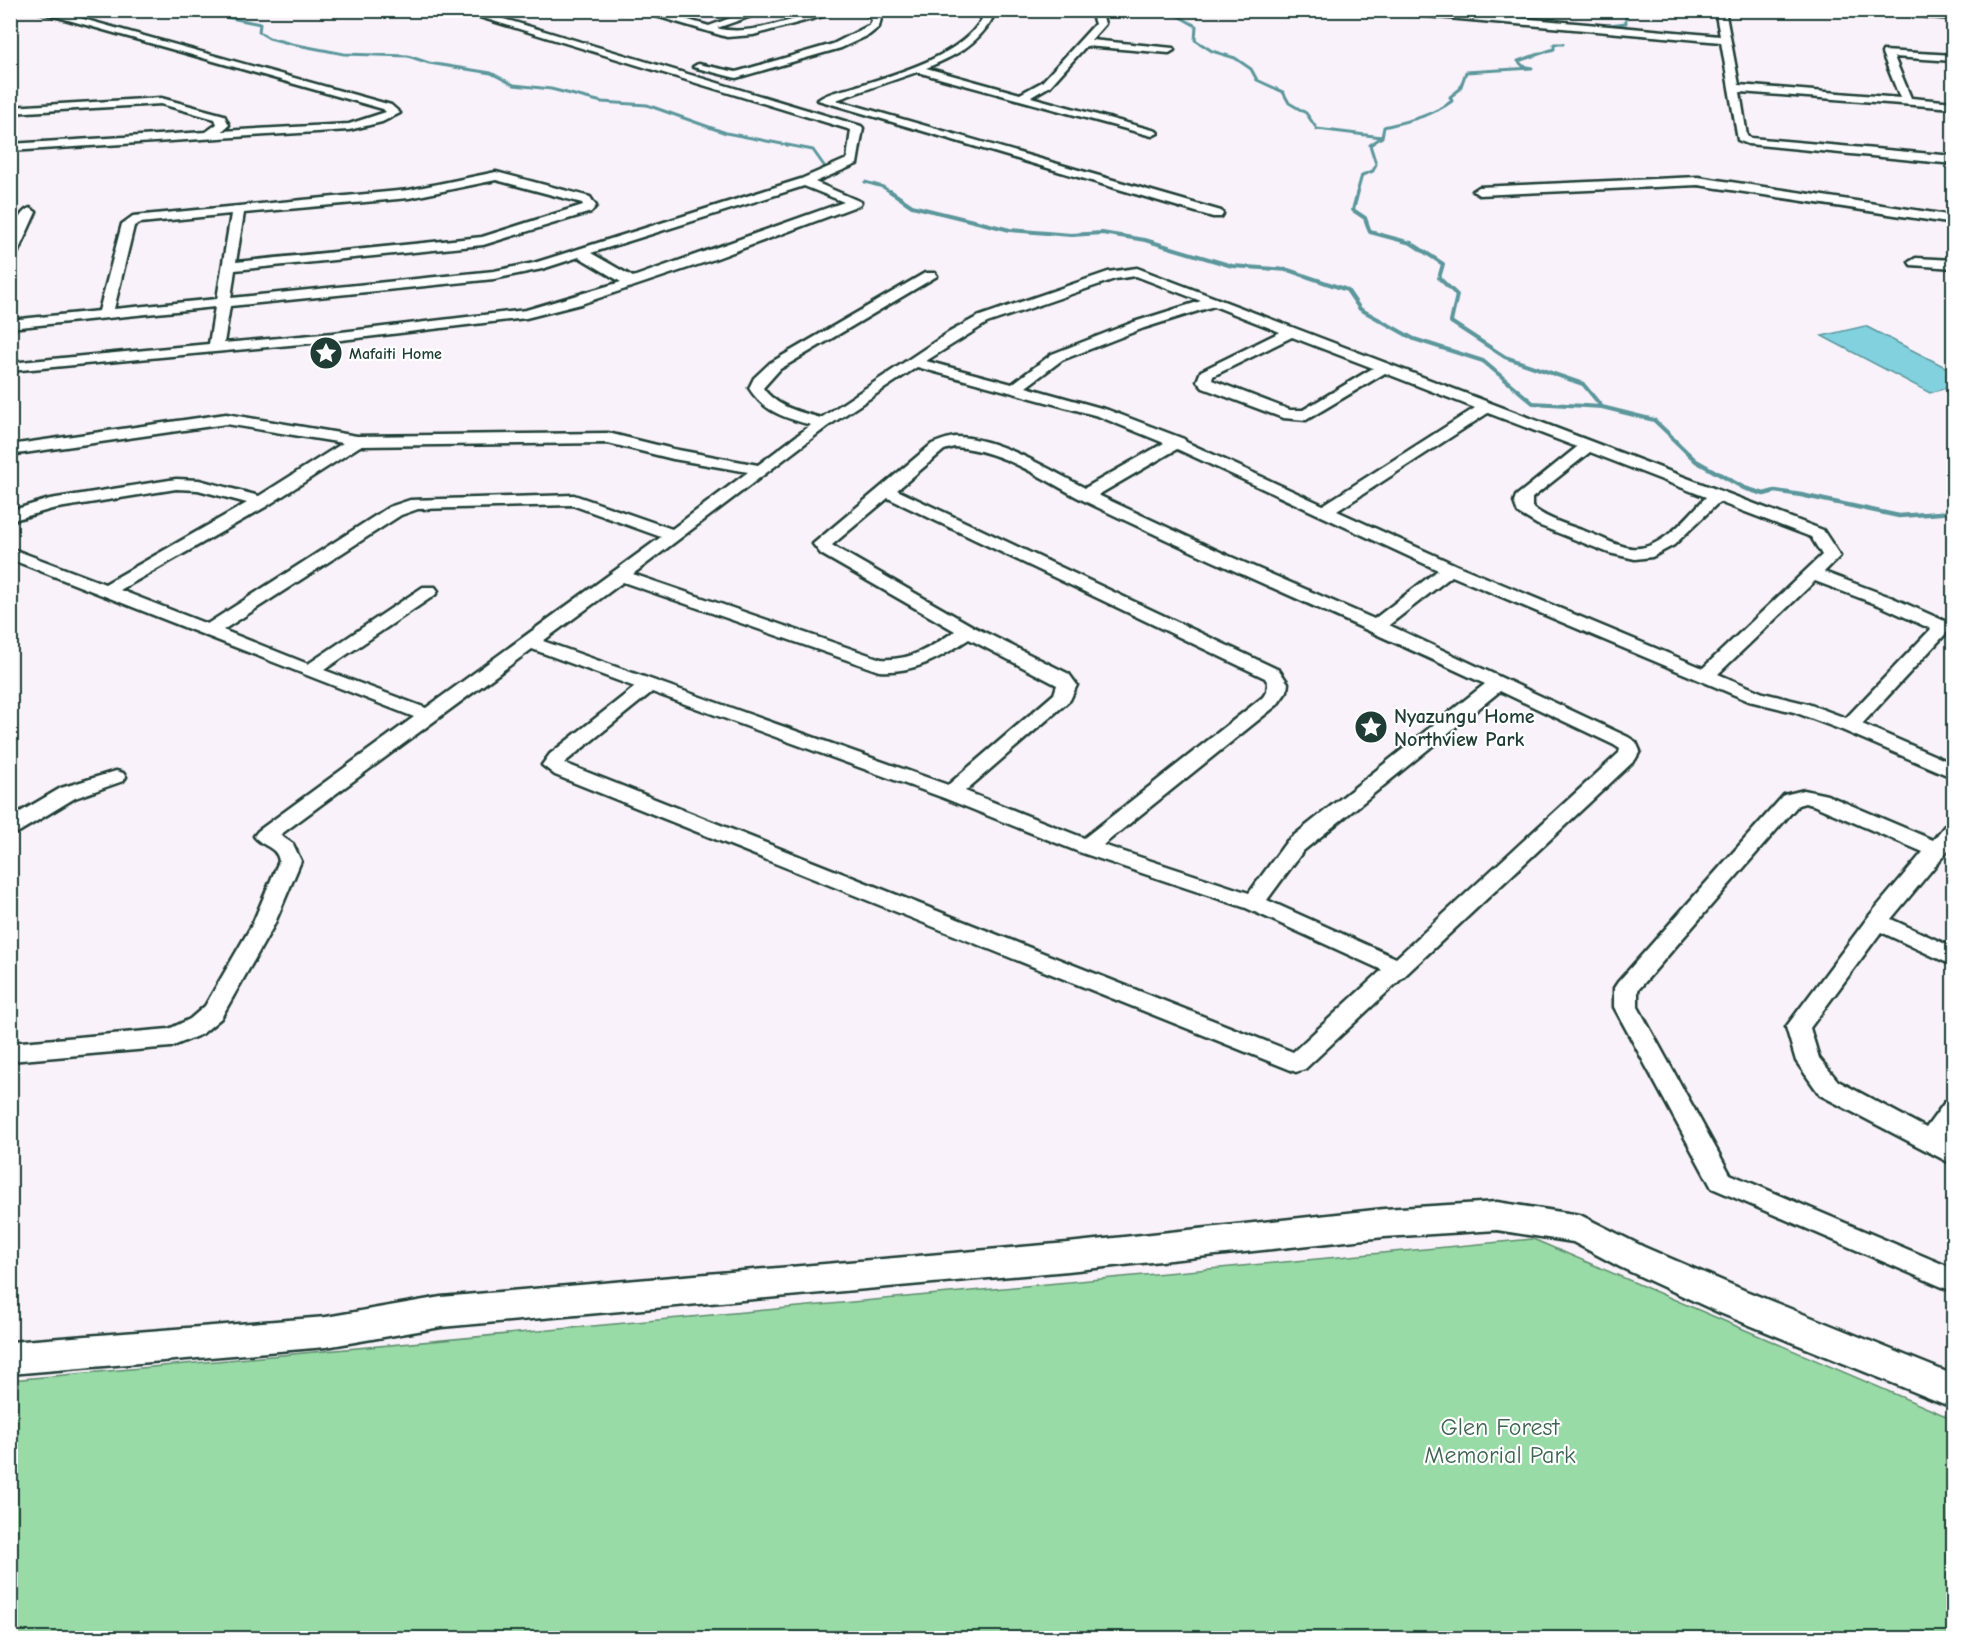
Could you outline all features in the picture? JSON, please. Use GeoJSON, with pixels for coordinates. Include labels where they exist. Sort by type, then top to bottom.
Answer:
{"type":"FeatureCollection","features":[{"type":"Feature","properties":{"kind":"street"},"geometry":{"type":"LineString","coordinates":[[10,148],[349,127],[378,120],[394,112],[387,107],[38,10]]}},
{"type":"Feature","properties":{"kind":"street"},"geometry":{"type":"LineString","coordinates":[[10,324],[494,275],[537,266],[805,182],[853,161],[857,128],[462,10]]}},
{"type":"Feature","properties":{"kind":"street"},"geometry":{"type":"LineString","coordinates":[[641,10],[727,34],[753,32],[840,10]]}},
{"type":"Feature","properties":{"kind":"street"},"geometry":{"type":"LineString","coordinates":[[660,16],[678,10]]}},
{"type":"Feature","properties":{"kind":"street"},"geometry":{"type":"LineString","coordinates":[[708,28],[764,10]]}},
{"type":"Feature","properties":{"kind":"street"},"geometry":{"type":"LineString","coordinates":[[687,64],[736,75],[837,46],[874,27],[877,21],[867,10]]}},
{"type":"Feature","properties":{"kind":"street"},"geometry":{"type":"LineString","coordinates":[[978,10],[987,19],[980,33],[958,50],[916,69],[824,100],[1217,214]]}},
{"type":"Feature","properties":{"kind":"street"},"geometry":{"type":"LineString","coordinates":[[1022,97],[1046,84],[1100,24],[1098,17],[1089,10]]}},
{"type":"Feature","properties":{"kind":"street"},"geometry":{"type":"LineString","coordinates":[[1391,10],[1724,39]]}},
{"type":"Feature","properties":{"kind":"street"},"geometry":{"type":"LineString","coordinates":[[1720,10],[1742,138],[1748,141],[1953,159]]}},
{"type":"Feature","properties":{"kind":"street"},"geometry":{"type":"LineString","coordinates":[[1878,10],[1953,16]]}},
{"type":"Feature","properties":{"kind":"street"},"geometry":{"type":"LineString","coordinates":[[486,18],[508,12]]}},
{"type":"Feature","properties":{"kind":"street"},"geometry":{"type":"LineString","coordinates":[[1084,43],[1169,50]]}},
{"type":"Feature","properties":{"kind":"street"},"geometry":{"type":"LineString","coordinates":[[1908,101],[1887,53],[1953,58]]}},
{"type":"Feature","properties":{"kind":"street"},"geometry":{"type":"LineString","coordinates":[[916,69],[1152,134]]}},
{"type":"Feature","properties":{"kind":"street"},"geometry":{"type":"LineString","coordinates":[[1734,88],[1953,105]]}},
{"type":"Feature","properties":{"kind":"street"},"geometry":{"type":"LineString","coordinates":[[10,110],[162,101],[220,117],[223,125],[210,135]]}},
{"type":"Feature","properties":{"kind":"street"},"geometry":{"type":"LineString","coordinates":[[105,316],[130,223],[137,219],[416,193],[496,176],[586,200],[590,206],[587,209],[483,241],[230,267]]}},
{"type":"Feature","properties":{"kind":"street"},"geometry":{"type":"LineString","coordinates":[[1479,191],[1698,181],[1953,220]]}},
{"type":"Feature","properties":{"kind":"street"},"geometry":{"type":"LineString","coordinates":[[10,367],[333,337],[526,314],[576,302],[855,202],[805,182]]}},
{"type":"Feature","properties":{"kind":"street"},"geometry":{"type":"LineString","coordinates":[[216,347],[238,210]]}},
{"type":"Feature","properties":{"kind":"street"},"geometry":{"type":"LineString","coordinates":[[10,214],[30,212],[10,254]]}},
{"type":"Feature","properties":{"kind":"street"},"geometry":{"type":"LineString","coordinates":[[579,252],[631,282]]}},
{"type":"Feature","properties":{"kind":"street"},"geometry":{"type":"LineString","coordinates":[[1916,262],[1953,264]]}},
{"type":"Feature","properties":{"kind":"street"},"geometry":{"type":"LineString","coordinates":[[10,1052],[171,1038],[191,1031],[204,1022],[213,1012],[263,925],[290,861],[286,849],[265,836],[674,536],[823,423],[966,328],[982,320],[1113,275],[1137,272],[1817,534],[1832,556],[1705,676]]}},
{"type":"Feature","properties":{"kind":"street"},"geometry":{"type":"LineString","coordinates":[[823,423],[773,406],[759,394],[756,388],[759,381],[775,366],[930,276]]}},
{"type":"Feature","properties":{"kind":"street"},"geometry":{"type":"LineString","coordinates":[[1014,389],[1057,357],[1139,325],[1213,302]]}},
{"type":"Feature","properties":{"kind":"street"},"geometry":{"type":"LineString","coordinates":[[1291,332],[1206,374],[1204,381],[1208,385],[1278,412],[1298,417],[1306,415],[1383,368]]}},
{"type":"Feature","properties":{"kind":"street"},"geometry":{"type":"LineString","coordinates":[[915,362],[1103,413],[1178,442],[1323,512],[1450,569],[1756,697],[1802,708],[1953,772]]}},
{"type":"Feature","properties":{"kind":"street"},"geometry":{"type":"LineString","coordinates":[[1323,512],[1485,408]]}},
{"type":"Feature","properties":{"kind":"street"},"geometry":{"type":"LineString","coordinates":[[10,450],[226,419],[357,441],[608,438],[673,454],[761,470]]}},
{"type":"Feature","properties":{"kind":"street"},"geometry":{"type":"LineString","coordinates":[[106,591],[261,502],[357,441]]}},
{"type":"Feature","properties":{"kind":"street"},"geometry":{"type":"LineString","coordinates":[[649,685],[557,758],[552,765],[562,771],[1296,1063],[1628,756],[1630,751],[1629,746],[1621,741],[1376,626],[1223,560],[1085,495],[1017,459],[958,442],[938,447],[825,540],[823,546],[968,631],[1062,678],[1067,685],[1063,696],[951,793]]}},
{"type":"Feature","properties":{"kind":"street"},"geometry":{"type":"LineString","coordinates":[[1085,495],[1178,442]]}},
{"type":"Feature","properties":{"kind":"street"},"geometry":{"type":"LineString","coordinates":[[1588,446],[1524,496],[1522,502],[1524,509],[1554,525],[1625,553],[1642,554],[1652,552],[1690,524],[1716,496]]}},
{"type":"Feature","properties":{"kind":"street"},"geometry":{"type":"LineString","coordinates":[[10,516],[50,504],[176,484],[199,485],[261,502]]}},
{"type":"Feature","properties":{"kind":"street"},"geometry":{"type":"LineString","coordinates":[[887,491],[1272,674],[1278,683],[1277,691],[1270,701],[1087,847]]}},
{"type":"Feature","properties":{"kind":"street"},"geometry":{"type":"LineString","coordinates":[[209,632],[394,511],[416,504],[574,500],[674,536]]}},
{"type":"Feature","properties":{"kind":"street"},"geometry":{"type":"LineString","coordinates":[[10,553],[429,716]]}},
{"type":"Feature","properties":{"kind":"street"},"geometry":{"type":"LineString","coordinates":[[1376,626],[1450,569]]}},
{"type":"Feature","properties":{"kind":"street"},"geometry":{"type":"LineString","coordinates":[[1813,574],[1887,602],[1943,627],[1849,726]]}},
{"type":"Feature","properties":{"kind":"street"},"geometry":{"type":"LineString","coordinates":[[620,575],[879,665],[895,667],[919,662],[968,631]]}},
{"type":"Feature","properties":{"kind":"street"},"geometry":{"type":"LineString","coordinates":[[309,671],[429,591]]}},
{"type":"Feature","properties":{"kind":"street"},"geometry":{"type":"LineString","coordinates":[[529,642],[951,793],[1087,847],[1254,903],[1398,968]]}},
{"type":"Feature","properties":{"kind":"street"},"geometry":{"type":"LineString","coordinates":[[1254,903],[1295,846],[1497,684]]}},
{"type":"Feature","properties":{"kind":"street"},"geometry":{"type":"LineString","coordinates":[[10,828],[68,793],[116,777]]}},
{"type":"Feature","properties":{"kind":"street"},"geometry":{"type":"LineString","coordinates":[[1936,849],[1820,800],[1804,796],[1791,800],[1626,988],[1626,1007],[1721,1181],[1953,1281]]}},
{"type":"Feature","properties":{"kind":"street"},"geometry":{"type":"LineString","coordinates":[[1953,828],[1877,921],[1798,1027],[1808,1061],[1829,1088],[1953,1155]]}},
{"type":"Feature","properties":{"kind":"street"},"geometry":{"type":"LineString","coordinates":[[1877,921],[1953,958]]}},
{"type":"Feature","properties":{"kind":"street"},"geometry":{"type":"LineString","coordinates":[[1930,1142],[1953,1109]]}},
{"type":"Feature","properties":{"kind":"street"},"geometry":{"type":"LineString","coordinates":[[10,1358],[326,1332],[441,1312],[1068,1257],[1384,1223],[1497,1216],[1580,1229],[1632,1257],[1733,1302],[1953,1392]]}},
{"type":"Feature","properties":{"kind":"green space","name":"Glen Forest Memorial Park"},"geometry":{"type":"Polygon","coordinates":[[[1533,1239],[1953,1419],[1953,1638],[11,1638],[11,1380],[1533,1239]]]}},
{"type":"Feature","properties":{"kind":"water"},"geometry":{"type":"Polygon","coordinates":[[[1865,326],[1953,371],[1953,386],[1930,393],[1822,336],[1865,326]]]}},
{"type":"Feature","properties":{"kind":"waterway"},"geometry":{"type":"LineString","coordinates":[[192,10],[260,24],[259,32],[269,38],[292,44],[344,54],[408,56],[429,63],[491,73],[514,85],[551,89],[602,102],[647,105],[726,133],[813,150],[825,167]]}},
{"type":"Feature","properties":{"kind":"waterway"},"geometry":{"type":"LineString","coordinates":[[1180,10],[1173,13],[1196,26],[1195,40],[1212,51],[1235,58],[1251,69],[1257,80],[1283,92],[1289,103],[1306,113],[1317,129],[1382,137]]}},
{"type":"Feature","properties":{"kind":"waterway"},"geometry":{"type":"LineString","coordinates":[[1601,26],[1626,23],[1625,10]]}},
{"type":"Feature","properties":{"kind":"waterway"},"geometry":{"type":"LineString","coordinates":[[1382,137],[1384,127],[1436,111],[1452,101],[1450,97],[1460,89],[1466,72],[1532,68],[1523,66],[1518,61],[1554,49],[1554,44],[1563,44]]}},
{"type":"Feature","properties":{"kind":"waterway"},"geometry":{"type":"LineString","coordinates":[[1357,193],[1362,175],[1373,171],[1376,164],[1370,145],[1382,137]]}},
{"type":"Feature","properties":{"kind":"waterway"},"geometry":{"type":"LineString","coordinates":[[865,182],[883,187],[892,193]]}},
{"type":"Feature","properties":{"kind":"waterway"},"geometry":{"type":"LineString","coordinates":[[890,191],[912,206],[1010,230],[1071,235],[1102,233],[1145,240],[1232,266],[1288,270],[1347,290],[1360,309],[1414,339],[1483,361],[1533,403],[1602,407]]}},
{"type":"Feature","properties":{"kind":"waterway"},"geometry":{"type":"LineString","coordinates":[[1358,191],[1353,210],[1365,218],[1370,232],[1411,243],[1443,264],[1439,278],[1457,295],[1451,322],[1505,357],[1583,384],[1602,407]]}},
{"type":"Feature","properties":{"kind":"waterway"},"geometry":{"type":"LineString","coordinates":[[1602,407],[1654,420],[1672,437]]}},
{"type":"Feature","properties":{"kind":"waterway"},"geometry":{"type":"LineString","coordinates":[[1670,436],[1696,461],[1744,488],[1764,494],[1775,491],[1801,495],[1899,516],[1954,512]]}},
{"type":"Feature","properties":{"kind":"place","name":"Mafaiti Home"},"geometry":{"type":"Point","coordinates":[326,353]}},
{"type":"Feature","properties":{"kind":"place","name":"Nyazungu Home Northview Park"},"geometry":{"type":"Point","coordinates":[1371,727]}}]}
